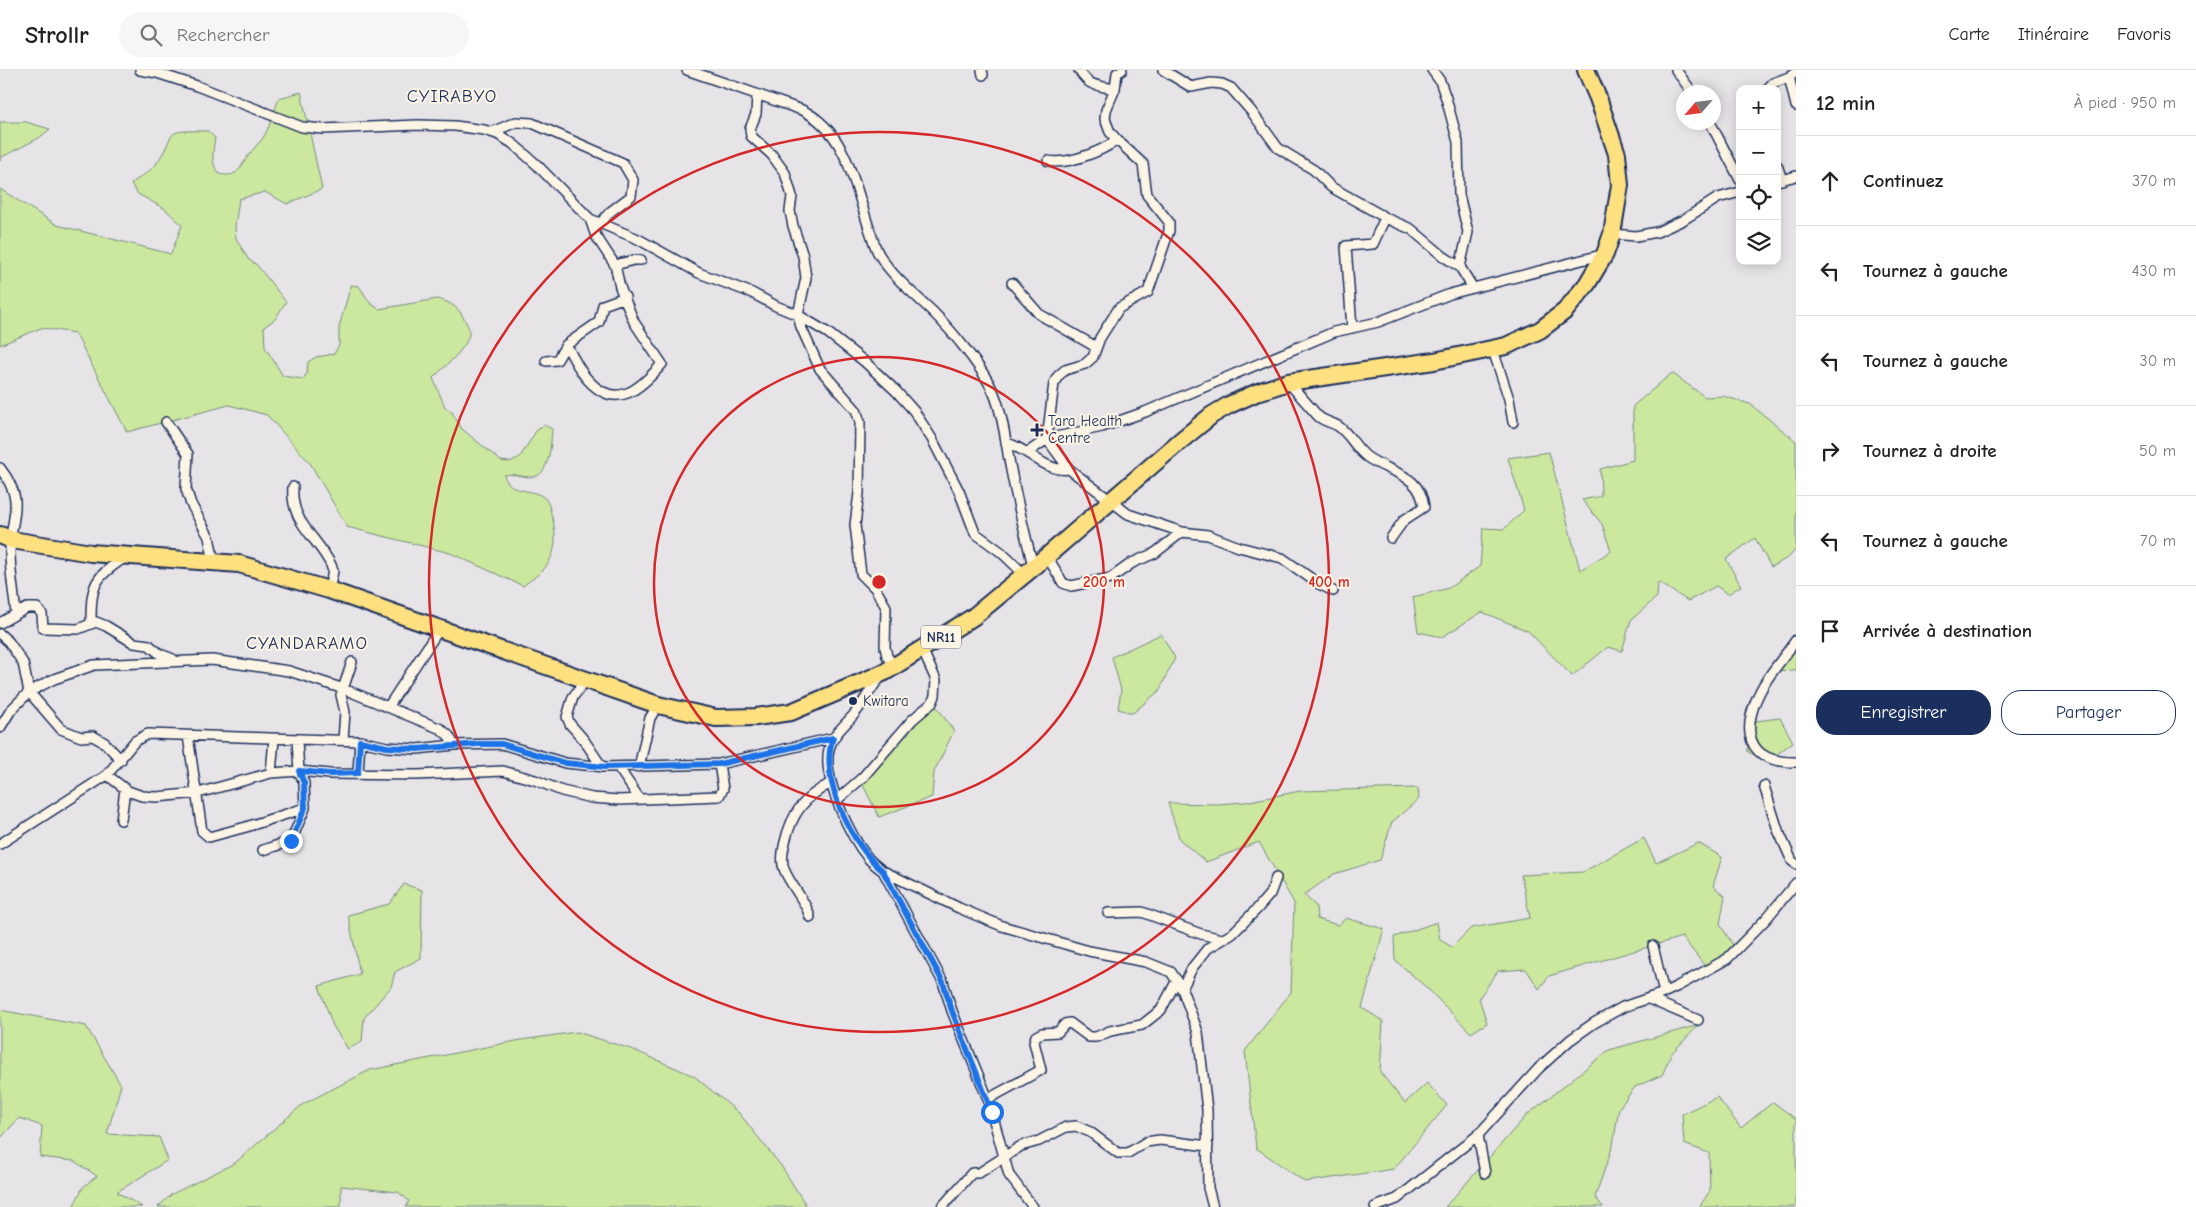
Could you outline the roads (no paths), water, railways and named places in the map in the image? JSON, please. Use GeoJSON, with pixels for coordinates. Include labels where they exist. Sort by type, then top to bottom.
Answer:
{"type":"FeatureCollection","features":[{"type":"Feature","properties":{"kind":"highway","name":"NR11"},"geometry":{"type":"LineString","coordinates":[[6,538],[91,553],[214,562],[256,568],[329,590],[658,705],[716,718],[765,716],[791,712],[890,669],[973,617],[1212,415],[1258,392],[1288,382],[1434,361],[1493,350],[1540,330],[1565,311],[1587,284],[1605,254],[1612,234],[1620,186],[1617,154],[1598,98],[1586,70]]}},
{"type":"Feature","properties":{"kind":"street"},"geometry":{"type":"LineString","coordinates":[[140,70],[157,73],[197,86],[302,126],[323,128],[455,126],[492,132],[512,143],[590,219],[638,239],[699,273],[752,293],[798,315],[828,333],[858,356],[896,391],[914,411],[932,439],[959,491],[975,533],[1029,570]]}},
{"type":"Feature","properties":{"kind":"street"},"geometry":{"type":"LineString","coordinates":[[686,70],[809,113],[828,128],[838,140],[847,159],[879,256],[909,290],[934,313],[986,378],[995,396],[1006,442],[1029,570]]}},
{"type":"Feature","properties":{"kind":"street"},"geometry":{"type":"LineString","coordinates":[[1078,70],[1084,79],[1092,85],[1114,89]]}},
{"type":"Feature","properties":{"kind":"street"},"geometry":{"type":"LineString","coordinates":[[1122,70],[1116,73],[1114,89],[1106,110],[1105,119],[1110,132],[1141,161],[1144,168],[1147,195],[1170,226],[1148,292],[1119,308],[1100,338],[1092,357],[1085,364],[1065,370],[1054,383],[1047,439],[1069,469],[1128,514],[1182,532],[1208,535],[1239,547],[1282,558],[1319,584],[1333,591]]}},
{"type":"Feature","properties":{"kind":"street"},"geometry":{"type":"LineString","coordinates":[[1163,70],[1191,88],[1210,83],[1222,84],[1230,88],[1251,110],[1278,148],[1314,170],[1331,188],[1385,218],[1411,229],[1443,256],[1460,267],[1473,288]]}},
{"type":"Feature","properties":{"kind":"street"},"geometry":{"type":"LineString","coordinates":[[1432,70],[1440,81],[1458,142],[1459,195],[1468,232],[1460,267]]}},
{"type":"Feature","properties":{"kind":"street"},"geometry":{"type":"LineString","coordinates":[[1676,70],[1687,85]]}},
{"type":"Feature","properties":{"kind":"street"},"geometry":{"type":"LineString","coordinates":[[1771,85],[1793,75],[1796,106]]}},
{"type":"Feature","properties":{"kind":"street"},"geometry":{"type":"LineString","coordinates":[[757,95],[756,114],[750,129],[751,136],[772,155],[785,173],[792,196],[790,211],[805,266],[805,286],[798,315],[806,341],[820,369],[856,410],[860,422],[859,493],[855,525],[861,574],[875,588],[886,607],[885,647],[890,669],[873,686],[855,713],[833,738],[828,756],[831,783],[861,847],[870,860],[883,871],[959,908],[1002,926],[1090,951],[1146,962],[1171,972],[1182,989],[1198,1032],[1207,1110],[1208,1188],[1213,1207]]}},
{"type":"Feature","properties":{"kind":"street"},"geometry":{"type":"LineString","coordinates":[[492,132],[516,122],[532,123],[623,163],[633,180],[631,196],[610,212],[600,224]]}},
{"type":"Feature","properties":{"kind":"street"},"geometry":{"type":"LineString","coordinates":[[1714,130],[1737,175]]}},
{"type":"Feature","properties":{"kind":"street"},"geometry":{"type":"LineString","coordinates":[[1048,161],[1067,162],[1110,146],[1117,140]]}},
{"type":"Feature","properties":{"kind":"street"},"geometry":{"type":"LineString","coordinates":[[1781,180],[1796,176]]}},
{"type":"Feature","properties":{"kind":"street"},"geometry":{"type":"LineString","coordinates":[[1612,234],[1636,236],[1657,232],[1683,220],[1718,198],[1736,193]]}},
{"type":"Feature","properties":{"kind":"street"},"geometry":{"type":"LineString","coordinates":[[1352,328],[1346,246],[1373,244],[1385,218]]}},
{"type":"Feature","properties":{"kind":"street"},"geometry":{"type":"LineString","coordinates":[[566,345],[588,380],[599,390],[614,396],[624,395],[638,387],[662,364],[634,322],[617,278],[615,265],[596,236],[590,219]]}},
{"type":"Feature","properties":{"kind":"street"},"geometry":{"type":"LineString","coordinates":[[1026,454],[1047,439],[1102,427],[1136,415],[1306,342],[1334,332],[1378,322],[1450,294],[1605,254]]}},
{"type":"Feature","properties":{"kind":"street"},"geometry":{"type":"LineString","coordinates":[[615,265],[641,260]]}},
{"type":"Feature","properties":{"kind":"street"},"geometry":{"type":"LineString","coordinates":[[1012,283],[1039,314],[1096,347]]}},
{"type":"Feature","properties":{"kind":"street"},"geometry":{"type":"LineString","coordinates":[[546,361],[557,360],[566,345],[599,322],[603,305],[625,297]]}},
{"type":"Feature","properties":{"kind":"street"},"geometry":{"type":"LineString","coordinates":[[1493,350],[1509,400],[1513,422]]}},
{"type":"Feature","properties":{"kind":"street"},"geometry":{"type":"LineString","coordinates":[[1288,382],[1323,421],[1338,426],[1354,446],[1368,457],[1409,478],[1417,485],[1424,507],[1404,520],[1391,538]]}},
{"type":"Feature","properties":{"kind":"street"},"geometry":{"type":"LineString","coordinates":[[166,422],[188,454],[186,489],[191,504],[209,537],[214,562]]}},
{"type":"Feature","properties":{"kind":"street"},"geometry":{"type":"LineString","coordinates":[[1006,442],[1014,444],[1026,454],[1056,470],[1069,469]]}},
{"type":"Feature","properties":{"kind":"street"},"geometry":{"type":"LineString","coordinates":[[0,468],[15,494],[16,516],[6,538],[10,550],[11,582],[16,614]]}},
{"type":"Feature","properties":{"kind":"street"},"geometry":{"type":"LineString","coordinates":[[293,487],[292,500],[296,514],[331,565],[333,571],[329,590]]}},
{"type":"Feature","properties":{"kind":"street"},"geometry":{"type":"LineString","coordinates":[[1047,556],[1064,582],[1071,586],[1111,578],[1132,563],[1154,553],[1182,532]]}},
{"type":"Feature","properties":{"kind":"street"},"geometry":{"type":"LineString","coordinates":[[91,622],[91,598],[97,582],[104,571],[128,556]]}},
{"type":"Feature","properties":{"kind":"street"},"geometry":{"type":"LineString","coordinates":[[0,623],[27,608],[37,608],[42,614],[43,628],[78,629],[91,622],[106,626],[134,643],[149,645],[160,654],[178,661]]}},
{"type":"Feature","properties":{"kind":"street"},"geometry":{"type":"LineString","coordinates":[[388,707],[440,628]]}},
{"type":"Feature","properties":{"kind":"street"},"geometry":{"type":"LineString","coordinates":[[0,634],[23,663],[29,692],[61,730],[80,737],[93,736],[105,743],[121,760]]}},
{"type":"Feature","properties":{"kind":"street"},"geometry":{"type":"LineString","coordinates":[[1796,640],[1767,679],[1754,705],[1749,723],[1749,736],[1752,746],[1766,757],[1783,762],[1796,762]]}},
{"type":"Feature","properties":{"kind":"street"},"geometry":{"type":"LineString","coordinates":[[838,799],[863,777],[912,720],[932,703],[936,696],[936,680],[922,649]]}},
{"type":"Feature","properties":{"kind":"street"},"geometry":{"type":"LineString","coordinates":[[0,728],[10,710],[29,692],[54,679],[94,665],[212,660],[289,671],[344,689],[441,729],[449,736],[454,745]]}},
{"type":"Feature","properties":{"kind":"street"},"geometry":{"type":"LineString","coordinates":[[343,740],[344,712],[341,695],[352,662]]}},
{"type":"Feature","properties":{"kind":"street"},"geometry":{"type":"LineString","coordinates":[[585,681],[573,697],[567,717],[570,724],[584,740],[602,767]]}},
{"type":"Feature","properties":{"kind":"street"},"geometry":{"type":"LineString","coordinates":[[639,767],[650,718],[658,705]]}},
{"type":"Feature","properties":{"kind":"street"},"geometry":{"type":"LineString","coordinates":[[0,844],[107,775],[135,741],[144,735],[343,740],[360,741],[387,747],[417,749],[454,745],[502,744],[565,763],[602,767],[719,764],[833,738]]}},
{"type":"Feature","properties":{"kind":"street"},"geometry":{"type":"LineString","coordinates":[[188,736],[198,793],[202,831],[209,836],[246,827],[305,808]]}},
{"type":"Feature","properties":{"kind":"street"},"geometry":{"type":"LineString","coordinates":[[271,773],[274,739]]}},
{"type":"Feature","properties":{"kind":"street"},"geometry":{"type":"LineString","coordinates":[[263,850],[291,841],[305,808],[304,783],[299,771],[297,740]]}},
{"type":"Feature","properties":{"kind":"street"},"geometry":{"type":"LineString","coordinates":[[358,773],[360,741]]}},
{"type":"Feature","properties":{"kind":"street"},"geometry":{"type":"LineString","coordinates":[[107,775],[125,789],[150,797],[198,793],[271,773],[299,771],[330,774],[459,774],[503,771],[562,791],[592,798],[619,800],[719,796],[723,789],[719,764]]}},
{"type":"Feature","properties":{"kind":"street"},"geometry":{"type":"LineString","coordinates":[[618,767],[639,798]]}},
{"type":"Feature","properties":{"kind":"street"},"geometry":{"type":"LineString","coordinates":[[810,917],[808,908],[800,900],[783,866],[783,852],[790,824],[796,812],[810,796],[831,783]]}},
{"type":"Feature","properties":{"kind":"street"},"geometry":{"type":"LineString","coordinates":[[1764,786],[1778,830],[1792,861],[1796,864]]}},
{"type":"Feature","properties":{"kind":"street"},"geometry":{"type":"LineString","coordinates":[[121,820],[125,789]]}},
{"type":"Feature","properties":{"kind":"street"},"geometry":{"type":"LineString","coordinates":[[883,871],[943,982],[952,1011],[988,1099],[1009,1175],[1033,1207]]}},
{"type":"Feature","properties":{"kind":"street"},"geometry":{"type":"LineString","coordinates":[[1182,989],[1192,968],[1208,948],[1232,934],[1270,894],[1276,878]]}},
{"type":"Feature","properties":{"kind":"street"},"geometry":{"type":"LineString","coordinates":[[1375,1207],[1397,1199],[1478,1135],[1539,1068],[1570,1040],[1615,1011],[1664,993],[1727,959],[1766,919],[1796,883]]}},
{"type":"Feature","properties":{"kind":"street"},"geometry":{"type":"LineString","coordinates":[[1108,913],[1142,912],[1201,934],[1222,939]]}},
{"type":"Feature","properties":{"kind":"street"},"geometry":{"type":"LineString","coordinates":[[1652,946],[1664,993]]}},
{"type":"Feature","properties":{"kind":"street"},"geometry":{"type":"LineString","coordinates":[[988,1099],[1041,1070],[1034,1042],[1036,1036],[1042,1033],[1058,1032],[1064,1024],[1070,1023],[1089,1037],[1096,1037],[1110,1031],[1142,1025],[1160,1010],[1177,980]]}},
{"type":"Feature","properties":{"kind":"street"},"geometry":{"type":"LineString","coordinates":[[1648,999],[1698,1020]]}},
{"type":"Feature","properties":{"kind":"street"},"geometry":{"type":"LineString","coordinates":[[942,1207],[972,1173],[979,1173],[1021,1146],[1038,1141],[1066,1127],[1076,1126],[1090,1132],[1118,1154],[1128,1154],[1146,1142],[1160,1140],[1208,1146]]}},
{"type":"Feature","properties":{"kind":"street"},"geometry":{"type":"LineString","coordinates":[[1478,1135],[1485,1173]]}},
{"type":"Feature","properties":{"kind":"place","name":"Tara Health Centre"},"geometry":{"type":"Point","coordinates":[1037,430]}},
{"type":"Feature","properties":{"kind":"place","name":"Kwitara"},"geometry":{"type":"Point","coordinates":[853,701]}},
{"type":"Feature","properties":{"kind":"district","name":"CYIRABYO"},"geometry":{"type":"Point","coordinates":[452,96]}},
{"type":"Feature","properties":{"kind":"district","name":"CYANDARAMO"},"geometry":{"type":"Point","coordinates":[307,643]}}]}
